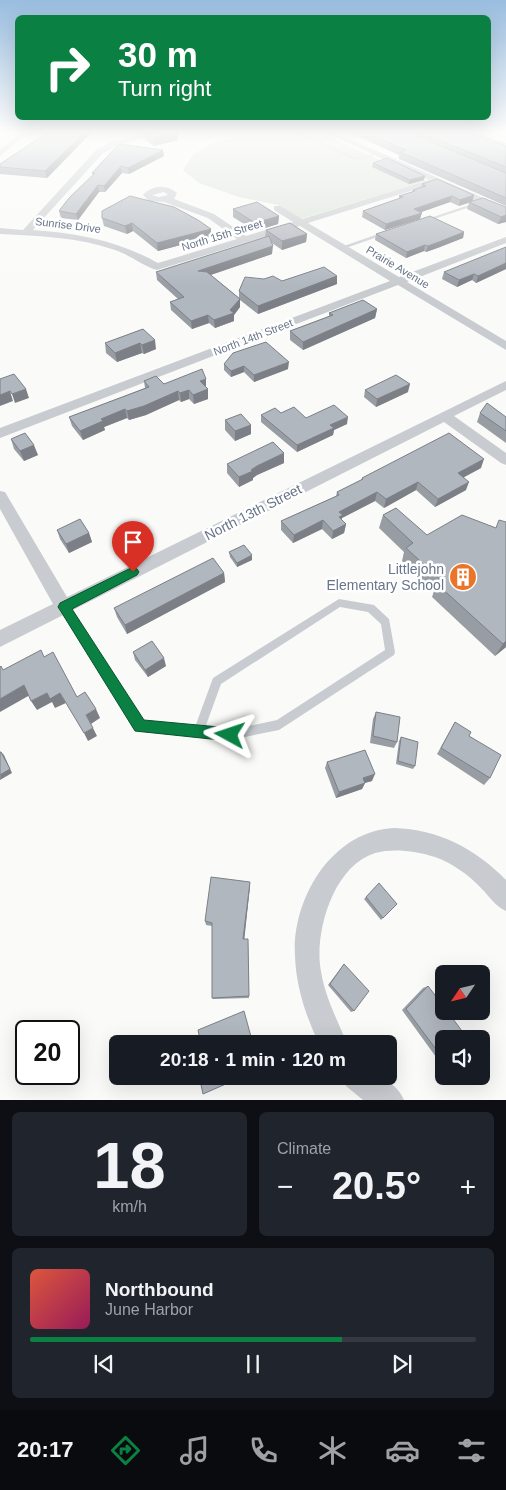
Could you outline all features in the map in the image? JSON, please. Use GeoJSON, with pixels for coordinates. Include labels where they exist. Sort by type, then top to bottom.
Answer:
{"type":"FeatureCollection","features":[{"type":"Feature","properties":{"kind":"street"},"geometry":{"type":"LineString","coordinates":[[26,232],[70,183]]}},
{"type":"Feature","properties":{"kind":"street","name":"North 15th Street"},"geometry":{"type":"LineString","coordinates":[[157,267],[426,183]]}},
{"type":"Feature","properties":{"kind":"street"},"geometry":{"type":"LineString","coordinates":[[444,183],[506,211]]}},
{"type":"Feature","properties":{"kind":"street"},"geometry":{"type":"LineString","coordinates":[[165,199],[206,214],[245,240]]}},
{"type":"Feature","properties":{"kind":"street","name":"Prairie Avenue"},"geometry":{"type":"LineString","coordinates":[[277,208],[506,346]]}},
{"type":"Feature","properties":{"kind":"street","name":"Sunrise Drive"},"geometry":{"type":"LineString","coordinates":[[0,230],[76,237],[107,243],[135,253],[157,267]]}},
{"type":"Feature","properties":{"kind":"street","name":"North 14th Street"},"geometry":{"type":"LineString","coordinates":[[0,433],[506,240]]}},
{"type":"Feature","properties":{"kind":"street","name":"North 13th Street"},"geometry":{"type":"LineString","coordinates":[[0,639],[506,385]]}},
{"type":"Feature","properties":{"kind":"street"},"geometry":{"type":"LineString","coordinates":[[445,416],[506,460]]}},
{"type":"Feature","properties":{"kind":"street"},"geometry":{"type":"LineString","coordinates":[[0,496],[64,607]]}},
{"type":"Feature","properties":{"kind":"street"},"geometry":{"type":"LineString","coordinates":[[330,1035],[318,1010],[310,979],[307,953],[308,930],[313,912],[331,874],[355,850],[369,844],[400,839],[446,848],[482,872],[506,900]]}},
{"type":"Feature","properties":{"kind":"street"},"geometry":{"type":"LineString","coordinates":[[366,1085],[390,1100]]}},
{"type":"Feature","properties":{"kind":"lane"},"geometry":{"type":"LineString","coordinates":[[413,224],[484,201]]}},
{"type":"Feature","properties":{"kind":"lane"},"geometry":{"type":"LineString","coordinates":[[341,248],[395,230]]}},
{"type":"Feature","properties":{"kind":"lane"},"geometry":{"type":"LineString","coordinates":[[64,607],[140,726],[198,732],[230,735],[279,725],[390,652],[386,622],[371,608],[338,604],[217,681],[198,732]]}},
{"type":"Feature","properties":{"kind":"shaded area"},"geometry":{"type":"Polygon","coordinates":[[[200,183],[419,183],[300,219],[278,205],[239,197],[200,183]]]}},
{"type":"Feature","properties":{"kind":"building"},"geometry":{"type":"Polygon","coordinates":[[[84,183],[106,183],[104,186],[98,185],[76,214],[59,211],[84,183]]]}},
{"type":"Feature","properties":{"kind":"building"},"geometry":{"type":"Polygon","coordinates":[[[447,183],[474,195],[460,200],[452,196],[414,209],[422,213],[386,224],[363,211],[403,197],[399,196],[426,186],[422,184],[447,183]]]}},
{"type":"Feature","properties":{"kind":"building"},"geometry":{"type":"Polygon","coordinates":[[[472,183],[506,183],[506,198],[472,183]]]}},
{"type":"Feature","properties":{"kind":"building"},"geometry":{"type":"Polygon","coordinates":[[[130,196],[174,207],[211,229],[157,243],[132,223],[125,226],[102,218],[102,211],[130,196]]]}},
{"type":"Feature","properties":{"kind":"building"},"geometry":{"type":"Polygon","coordinates":[[[483,198],[506,207],[506,215],[501,217],[469,202],[483,198]]]}},
{"type":"Feature","properties":{"kind":"building"},"geometry":{"type":"Polygon","coordinates":[[[257,202],[279,216],[255,223],[233,209],[257,202]]]}},
{"type":"Feature","properties":{"kind":"building"},"geometry":{"type":"Polygon","coordinates":[[[430,216],[464,232],[407,252],[376,234],[430,216]]]}},
{"type":"Feature","properties":{"kind":"building"},"geometry":{"type":"Polygon","coordinates":[[[290,223],[307,234],[282,241],[266,230],[290,223]]]}},
{"type":"Feature","properties":{"kind":"building"},"geometry":{"type":"Polygon","coordinates":[[[269,236],[273,246],[198,271],[207,272],[240,299],[230,310],[234,313],[214,320],[208,315],[191,321],[170,302],[184,297],[156,272],[269,236]]]}},
{"type":"Feature","properties":{"kind":"building"},"geometry":{"type":"Polygon","coordinates":[[[506,247],[506,263],[478,276],[474,274],[459,280],[444,272],[506,247]]]}},
{"type":"Feature","properties":{"kind":"building"},"geometry":{"type":"Polygon","coordinates":[[[324,267],[337,276],[258,306],[239,291],[245,277],[264,279],[273,276],[282,281],[324,267]]]}},
{"type":"Feature","properties":{"kind":"building"},"geometry":{"type":"Polygon","coordinates":[[[363,300],[377,309],[303,342],[290,331],[333,315],[329,313],[363,300]]]}},
{"type":"Feature","properties":{"kind":"building"},"geometry":{"type":"Polygon","coordinates":[[[143,329],[155,340],[142,345],[140,343],[115,353],[105,343],[143,329]]]}},
{"type":"Feature","properties":{"kind":"building"},"geometry":{"type":"Polygon","coordinates":[[[266,342],[289,362],[254,375],[244,366],[231,371],[224,364],[233,353],[266,342]]]}},
{"type":"Feature","properties":{"kind":"building"},"geometry":{"type":"Polygon","coordinates":[[[202,369],[206,379],[200,381],[208,389],[193,395],[189,390],[180,393],[178,391],[144,406],[127,411],[125,409],[101,419],[103,421],[80,431],[69,417],[149,387],[144,381],[156,376],[164,384],[202,369]]]}},
{"type":"Feature","properties":{"kind":"building"},"geometry":{"type":"Polygon","coordinates":[[[14,374],[26,389],[12,394],[10,391],[0,395],[0,379],[14,374]]]}},
{"type":"Feature","properties":{"kind":"building"},"geometry":{"type":"Polygon","coordinates":[[[396,375],[410,384],[377,399],[365,390],[396,375]]]}},
{"type":"Feature","properties":{"kind":"building"},"geometry":{"type":"Polygon","coordinates":[[[487,403],[506,417],[506,431],[480,413],[487,403]]]}},
{"type":"Feature","properties":{"kind":"building"},"geometry":{"type":"Polygon","coordinates":[[[334,405],[348,417],[330,425],[334,428],[297,445],[261,415],[275,408],[281,413],[294,407],[306,418],[334,405]]]}},
{"type":"Feature","properties":{"kind":"building"},"geometry":{"type":"Polygon","coordinates":[[[241,414],[251,425],[235,431],[225,420],[241,414]]]}},
{"type":"Feature","properties":{"kind":"building"},"geometry":{"type":"Polygon","coordinates":[[[25,433],[34,445],[20,451],[11,439],[25,433]]]}},
{"type":"Feature","properties":{"kind":"building"},"geometry":{"type":"Polygon","coordinates":[[[449,433],[484,459],[458,473],[469,482],[438,499],[418,482],[386,499],[377,492],[339,512],[343,515],[339,517],[346,524],[333,531],[323,520],[294,535],[281,521],[339,495],[337,492],[449,433]]]}},
{"type":"Feature","properties":{"kind":"building"},"geometry":{"type":"Polygon","coordinates":[[[273,442],[284,453],[257,466],[251,470],[253,471],[239,477],[227,464],[273,442]]]}},
{"type":"Feature","properties":{"kind":"building","name":"Littlejohn Elementary School"},"geometry":{"type":"Polygon","coordinates":[[[396,508],[427,535],[462,515],[496,528],[499,520],[506,522],[506,641],[503,644],[437,584],[442,581],[406,548],[413,543],[383,515],[396,508]]]}},
{"type":"Feature","properties":{"kind":"building"},"geometry":{"type":"Polygon","coordinates":[[[80,519],[89,533],[66,544],[57,530],[80,519]]]}},
{"type":"Feature","properties":{"kind":"building"},"geometry":{"type":"Polygon","coordinates":[[[244,545],[252,555],[237,563],[229,552],[244,545]]]}},
{"type":"Feature","properties":{"kind":"building"},"geometry":{"type":"Polygon","coordinates":[[[213,558],[224,573],[125,625],[114,608],[213,558]]]}},
{"type":"Feature","properties":{"kind":"building"},"geometry":{"type":"Polygon","coordinates":[[[152,641],[164,658],[145,670],[133,652],[152,641]]]}},
{"type":"Feature","properties":{"kind":"building"},"geometry":{"type":"Polygon","coordinates":[[[41,650],[44,657],[53,652],[77,697],[85,692],[96,709],[86,715],[93,728],[84,733],[60,693],[50,699],[47,693],[31,701],[24,685],[0,699],[0,667],[3,670],[41,650]]]}},
{"type":"Feature","properties":{"kind":"building"},"geometry":{"type":"Polygon","coordinates":[[[376,712],[400,717],[397,742],[373,736],[376,712]]]}},
{"type":"Feature","properties":{"kind":"building"},"geometry":{"type":"Polygon","coordinates":[[[455,722],[471,732],[469,736],[501,755],[490,778],[441,748],[455,722]]]}},
{"type":"Feature","properties":{"kind":"building"},"geometry":{"type":"Polygon","coordinates":[[[401,737],[418,742],[415,766],[398,761],[401,737]]]}},
{"type":"Feature","properties":{"kind":"building"},"geometry":{"type":"Polygon","coordinates":[[[365,750],[375,774],[363,778],[365,783],[339,792],[327,762],[365,750]]]}},
{"type":"Feature","properties":{"kind":"building"},"geometry":{"type":"Polygon","coordinates":[[[0,752],[10,769],[0,775],[0,752]]]}},
{"type":"Feature","properties":{"kind":"building"},"geometry":{"type":"Polygon","coordinates":[[[211,877],[250,882],[243,939],[248,939],[249,996],[212,998],[212,923],[205,921],[211,877]]]}},
{"type":"Feature","properties":{"kind":"building"},"geometry":{"type":"Polygon","coordinates":[[[379,883],[397,904],[383,918],[366,897],[379,883]]]}},
{"type":"Feature","properties":{"kind":"building"},"geometry":{"type":"Polygon","coordinates":[[[344,964],[369,991],[354,1011],[330,984],[344,964]]]}},
{"type":"Feature","properties":{"kind":"building"},"geometry":{"type":"Polygon","coordinates":[[[428,986],[435,995],[435,1020],[454,1020],[461,1030],[435,1030],[435,1048],[406,1009],[428,986]]]}},
{"type":"Feature","properties":{"kind":"building"},"geometry":{"type":"Polygon","coordinates":[[[244,1011],[251,1035],[199,1035],[198,1030],[244,1011]]]}},
{"type":"Feature","properties":{"kind":"building"},"geometry":{"type":"Polygon","coordinates":[[[201,1085],[224,1085],[203,1094],[201,1085]]]}},
{"type":"Feature","properties":{"kind":"place","name":"Littlejohn Elementary School"},"geometry":{"type":"Point","coordinates":[463,577]}},
{"type":"Feature","properties":{"kind":"route"},"geometry":{"type":"LineString","coordinates":[[133,572],[64,607],[140,726],[230,735]]}}]}
